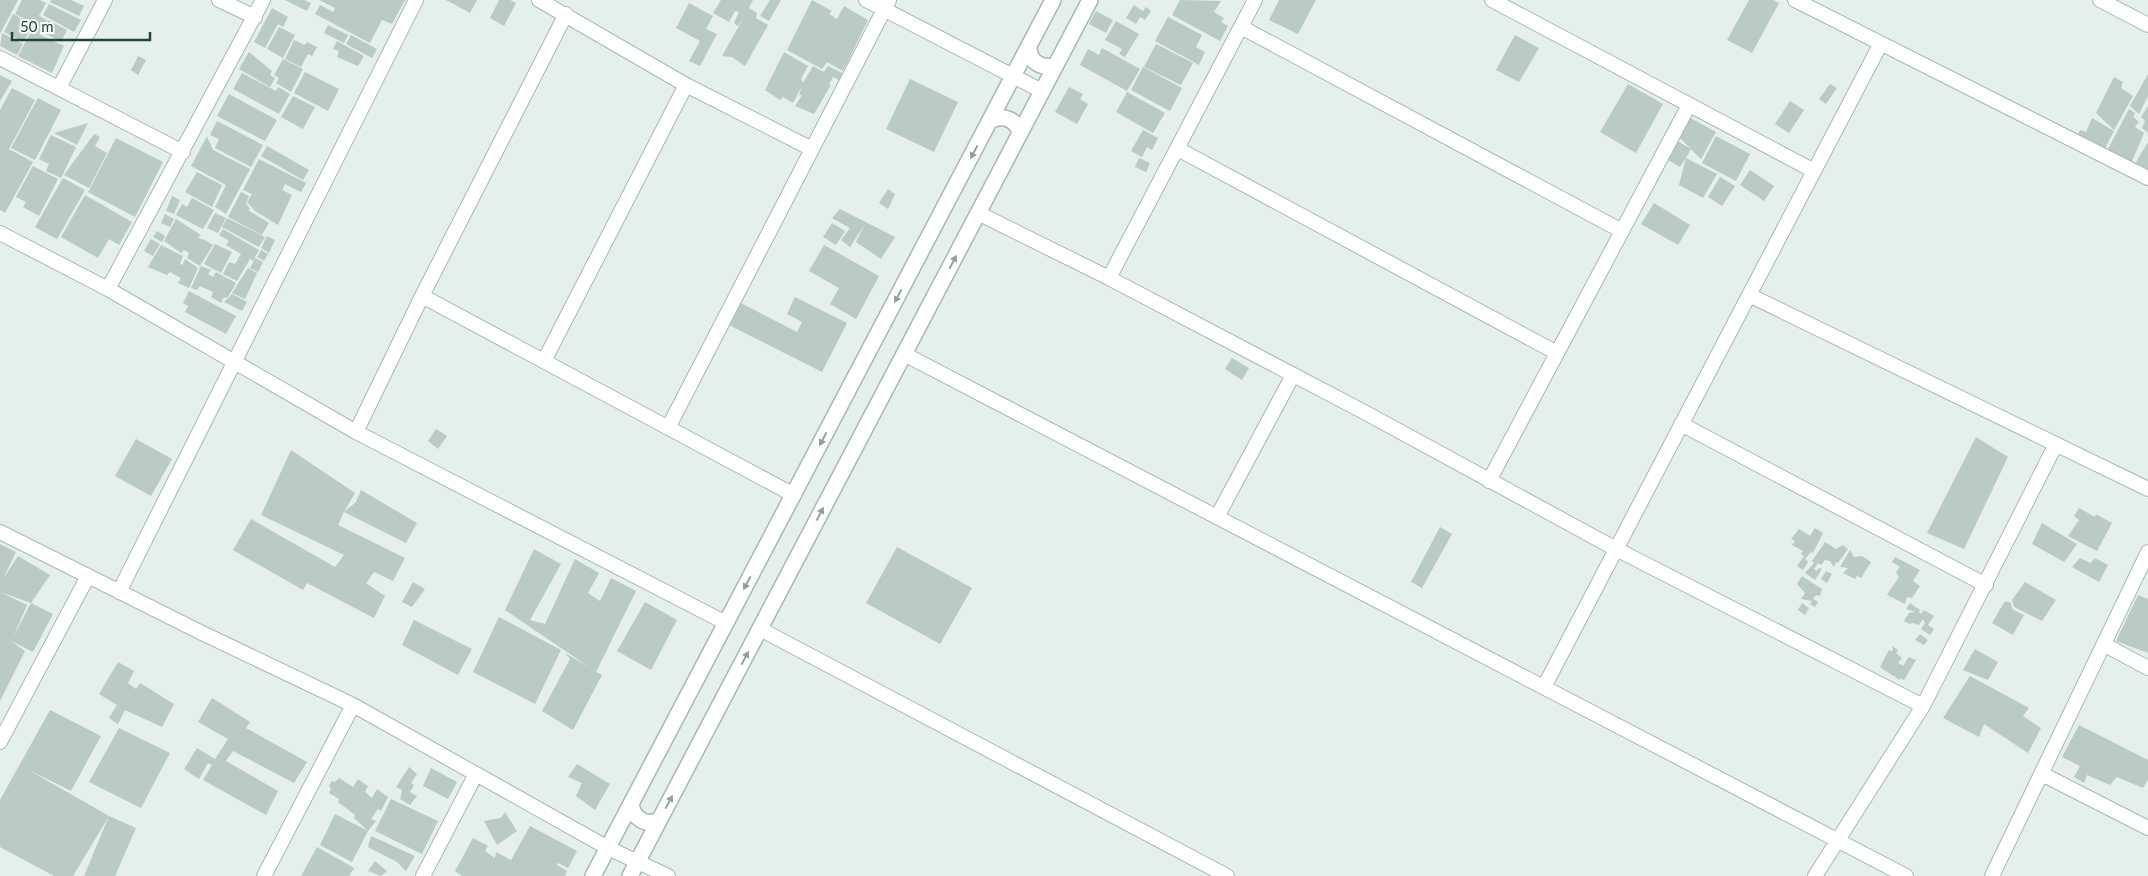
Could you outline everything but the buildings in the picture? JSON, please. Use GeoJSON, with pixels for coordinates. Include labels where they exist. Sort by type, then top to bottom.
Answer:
{"type":"FeatureCollection","features":[{"type":"Feature","properties":{"kind":"street"},"geometry":{"type":"LineString","coordinates":[[59,88],[105,0]]}},
{"type":"Feature","properties":{"kind":"street"},"geometry":{"type":"LineString","coordinates":[[219,0],[255,17]]}},
{"type":"Feature","properties":{"kind":"street"},"geometry":{"type":"LineString","coordinates":[[108,289],[263,0]]}},
{"type":"Feature","properties":{"kind":"street"},"geometry":{"type":"LineString","coordinates":[[119,592],[416,0]]}},
{"type":"Feature","properties":{"kind":"street"},"geometry":{"type":"LineString","coordinates":[[539,0],[686,85],[812,149]]}},
{"type":"Feature","properties":{"kind":"street"},"geometry":{"type":"LineString","coordinates":[[866,0],[886,5],[1042,91]]}},
{"type":"Feature","properties":{"kind":"street"},"geometry":{"type":"LineString","coordinates":[[594,876],[1054,0]]}},
{"type":"Feature","properties":{"kind":"street"},"geometry":{"type":"LineString","coordinates":[[630,876],[1090,0]]}},
{"type":"Feature","properties":{"kind":"street"},"geometry":{"type":"LineString","coordinates":[[1109,278],[1255,0]]}},
{"type":"Feature","properties":{"kind":"street"},"geometry":{"type":"LineString","coordinates":[[1492,0],[1814,171]]}},
{"type":"Feature","properties":{"kind":"street"},"geometry":{"type":"LineString","coordinates":[[1795,0],[1880,45],[2148,178]]}},
{"type":"Feature","properties":{"kind":"street"},"geometry":{"type":"LineString","coordinates":[[2100,0],[2148,24]]}},
{"type":"Feature","properties":{"kind":"street"},"geometry":{"type":"LineString","coordinates":[[668,428],[886,5]]}},
{"type":"Feature","properties":{"kind":"street"},"geometry":{"type":"LineString","coordinates":[[356,432],[422,296],[566,14]]}},
{"type":"Feature","properties":{"kind":"street"},"geometry":{"type":"LineString","coordinates":[[1241,27],[1622,231]]}},
{"type":"Feature","properties":{"kind":"street"},"geometry":{"type":"LineString","coordinates":[[1544,687],[1880,45]]}},
{"type":"Feature","properties":{"kind":"street"},"geometry":{"type":"LineString","coordinates":[[1029,48],[1032,58],[1038,64],[1046,67],[1056,66]]}},
{"type":"Feature","properties":{"kind":"street"},"geometry":{"type":"LineString","coordinates":[[0,58],[183,152]]}},
{"type":"Feature","properties":{"kind":"street"},"geometry":{"type":"LineString","coordinates":[[544,361],[686,85]]}},
{"type":"Feature","properties":{"kind":"street"},"geometry":{"type":"LineString","coordinates":[[1490,481],[1689,105]]}},
{"type":"Feature","properties":{"kind":"street"},"geometry":{"type":"LineString","coordinates":[[990,121],[1000,117],[1009,119],[1016,124],[1020,133]]}},
{"type":"Feature","properties":{"kind":"street"},"geometry":{"type":"LineString","coordinates":[[1178,149],[1557,353]]}},
{"type":"Feature","properties":{"kind":"street"},"geometry":{"type":"LineString","coordinates":[[978,213],[1109,278],[1293,374],[1616,550],[1923,706]]}},
{"type":"Feature","properties":{"kind":"street"},"geometry":{"type":"LineString","coordinates":[[0,233],[108,289],[356,432],[726,623]]}},
{"type":"Feature","properties":{"kind":"street"},"geometry":{"type":"LineString","coordinates":[[1749,295],[2148,489]]}},
{"type":"Feature","properties":{"kind":"street"},"geometry":{"type":"LineString","coordinates":[[422,296],[794,494]]}},
{"type":"Feature","properties":{"kind":"street"},"geometry":{"type":"LineString","coordinates":[[904,354],[1906,876]]}},
{"type":"Feature","properties":{"kind":"street"},"geometry":{"type":"LineString","coordinates":[[1217,517],[1293,374]]}},
{"type":"Feature","properties":{"kind":"street"},"geometry":{"type":"LineString","coordinates":[[1681,424],[1986,585]]}},
{"type":"Feature","properties":{"kind":"street"},"geometry":{"type":"LineString","coordinates":[[1815,876],[1923,706],[2056,444]]}},
{"type":"Feature","properties":{"kind":"street"},"geometry":{"type":"LineString","coordinates":[[0,532],[119,592],[353,705],[608,848],[668,876]]}},
{"type":"Feature","properties":{"kind":"street"},"geometry":{"type":"LineString","coordinates":[[1992,876],[2105,645],[2148,552]]}},
{"type":"Feature","properties":{"kind":"street"},"geometry":{"type":"LineString","coordinates":[[0,742],[88,576]]}},
{"type":"Feature","properties":{"kind":"street"},"geometry":{"type":"LineString","coordinates":[[760,629],[1227,876]]}},
{"type":"Feature","properties":{"kind":"street"},"geometry":{"type":"LineString","coordinates":[[2105,645],[2148,668]]}},
{"type":"Feature","properties":{"kind":"street"},"geometry":{"type":"LineString","coordinates":[[264,876],[353,705]]}},
{"type":"Feature","properties":{"kind":"street"},"geometry":{"type":"LineString","coordinates":[[422,876],[476,774]]}},
{"type":"Feature","properties":{"kind":"street"},"geometry":{"type":"LineString","coordinates":[[2042,774],[2148,828]]}},
{"type":"Feature","properties":{"kind":"street"},"geometry":{"type":"LineString","coordinates":[[631,804],[634,814],[640,820],[648,823],[659,820]]}}]}
